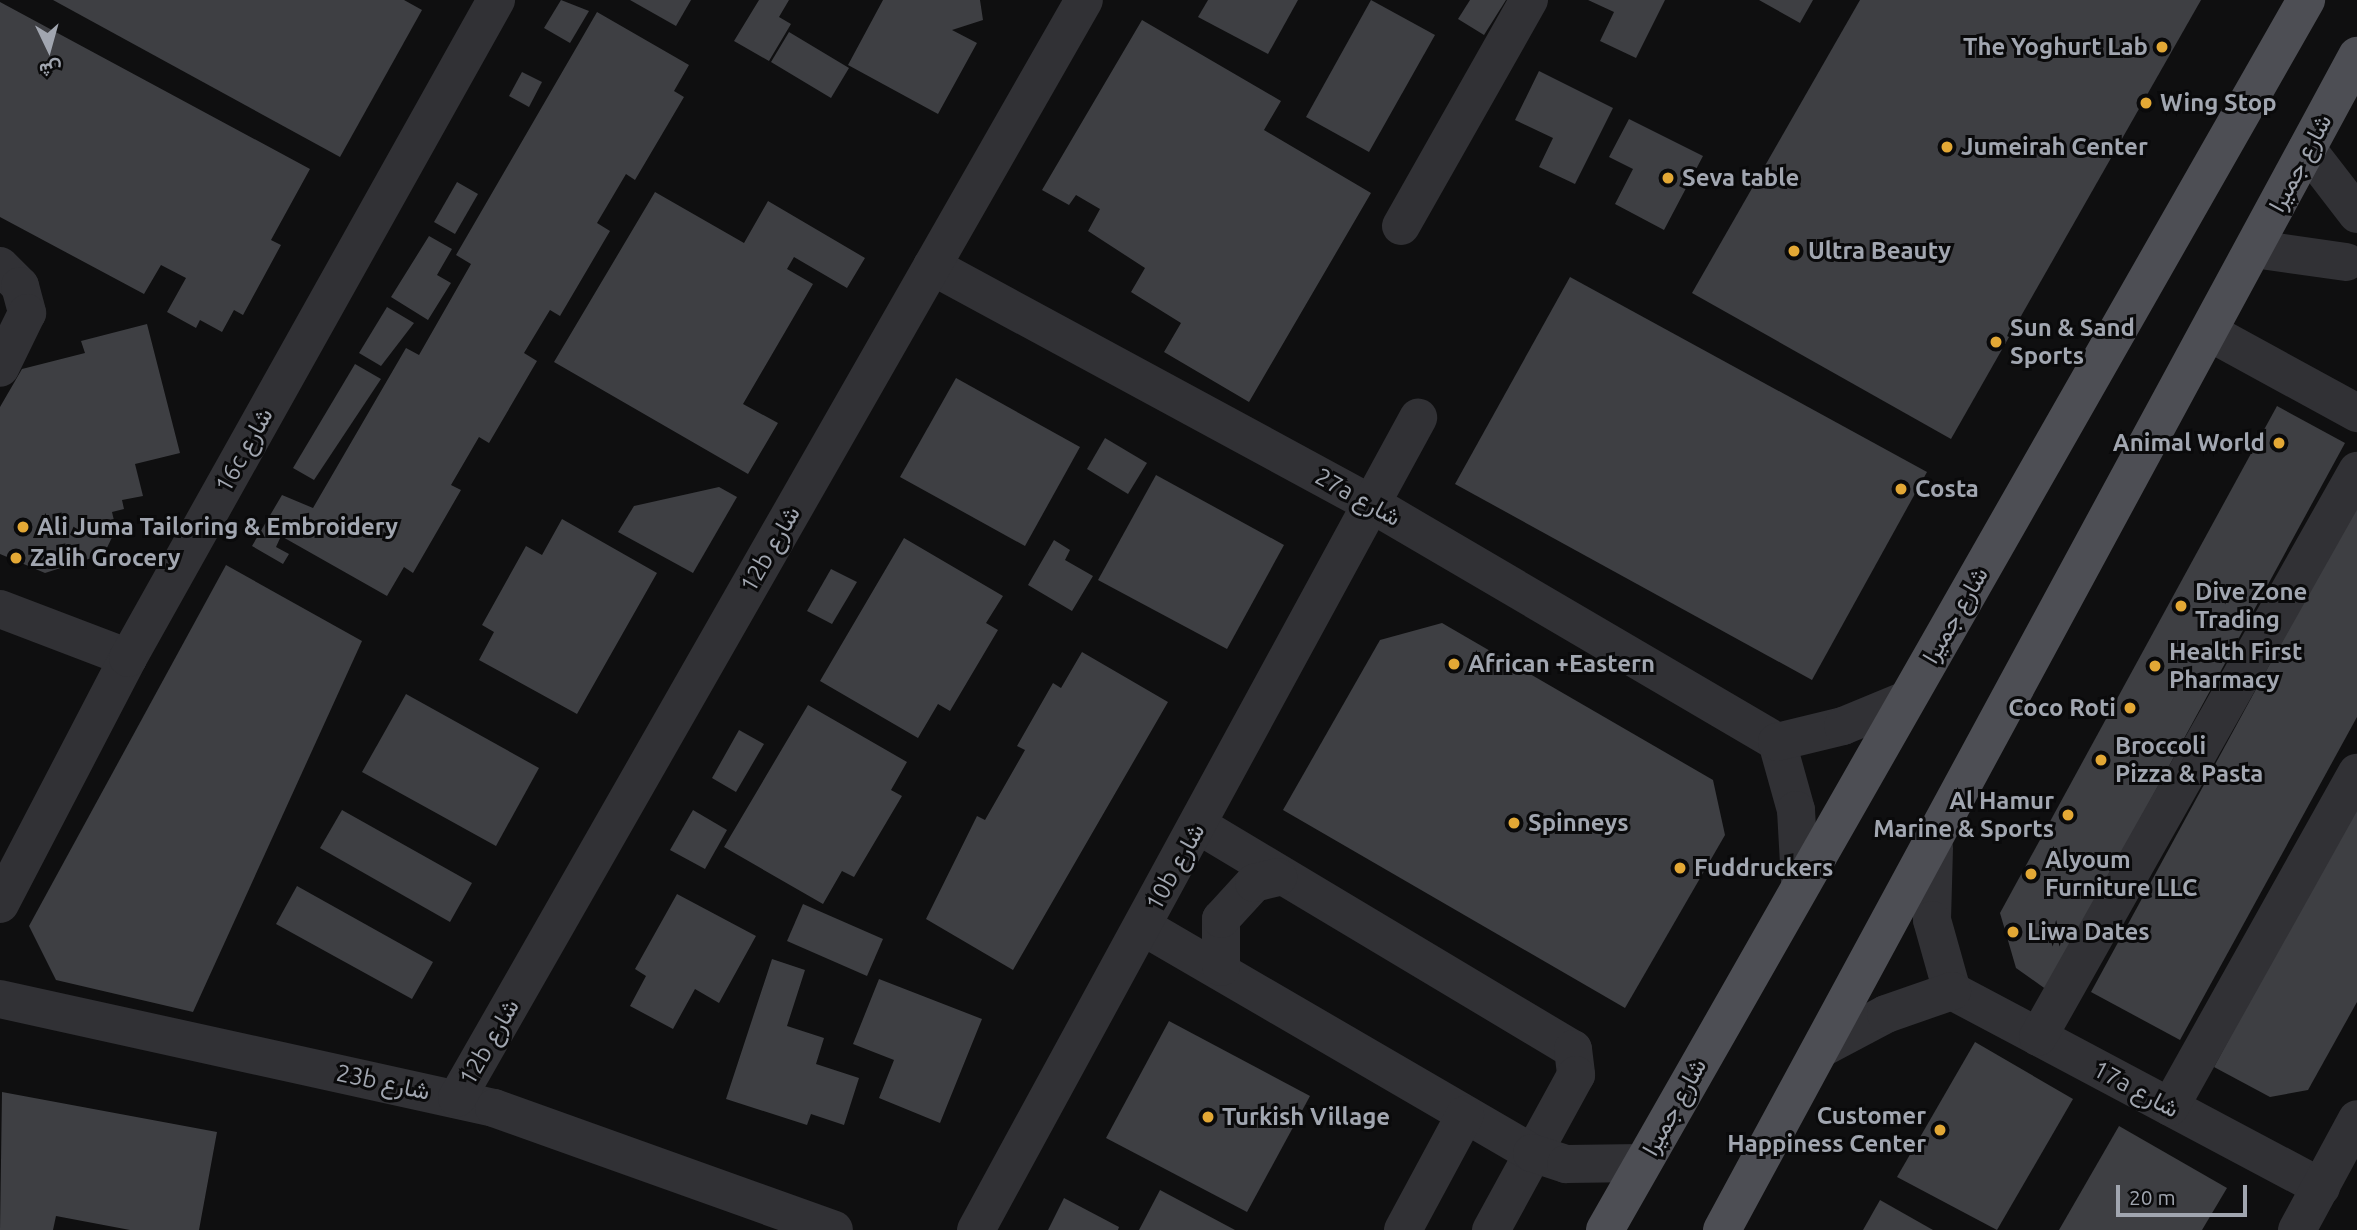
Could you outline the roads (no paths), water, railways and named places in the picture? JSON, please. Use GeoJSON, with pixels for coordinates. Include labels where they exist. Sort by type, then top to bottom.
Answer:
{"type":"FeatureCollection","features":[{"type":"Feature","properties":{"kind":"main road","name":"شارع جميرا"},"geometry":{"type":"LineString","coordinates":[[1605,1230],[2296,9]]}},
{"type":"Feature","properties":{"kind":"main road","name":"شارع جميرا"},"geometry":{"type":"LineString","coordinates":[[1722,1230],[1934,848],[2357,56]]}},
{"type":"Feature","properties":{"kind":"street","name":"16c شارع"},"geometry":{"type":"LineString","coordinates":[[0,904],[128,658],[496,0]]}},
{"type":"Feature","properties":{"kind":"street","name":"12b شارع"},"geometry":{"type":"LineString","coordinates":[[457,1098],[1084,0]]}},
{"type":"Feature","properties":{"kind":"street"},"geometry":{"type":"LineString","coordinates":[[1401,226],[1530,0]]}},
{"type":"Feature","properties":{"kind":"street"},"geometry":{"type":"LineString","coordinates":[[2307,149],[2357,214]]}},
{"type":"Feature","properties":{"kind":"street"},"geometry":{"type":"LineString","coordinates":[[2254,249],[2346,262]]}},
{"type":"Feature","properties":{"kind":"street"},"geometry":{"type":"LineString","coordinates":[[0,266],[20,286],[27,313],[0,368]]}},
{"type":"Feature","properties":{"kind":"street","name":"27a شارع"},"geometry":{"type":"LineString","coordinates":[[932,266],[1375,506],[1777,741]]}},
{"type":"Feature","properties":{"kind":"street"},"geometry":{"type":"LineString","coordinates":[[2209,332],[2357,413]]}},
{"type":"Feature","properties":{"kind":"street","name":"10b شارع"},"geometry":{"type":"LineString","coordinates":[[976,1230],[1375,506],[1418,418]]}},
{"type":"Feature","properties":{"kind":"street"},"geometry":{"type":"LineString","coordinates":[[2038,1037],[2357,471]]}},
{"type":"Feature","properties":{"kind":"street"},"geometry":{"type":"LineString","coordinates":[[0,609],[128,658]]}},
{"type":"Feature","properties":{"kind":"street"},"geometry":{"type":"LineString","coordinates":[[1800,882],[1796,810],[1777,741],[1843,726],[1906,700]]}},
{"type":"Feature","properties":{"kind":"street"},"geometry":{"type":"LineString","coordinates":[[2170,1107],[2357,774]]}},
{"type":"Feature","properties":{"kind":"street"},"geometry":{"type":"LineString","coordinates":[[1198,825],[1278,877],[1573,1049],[1576,1075],[1491,1230]]}},
{"type":"Feature","properties":{"kind":"street"},"geometry":{"type":"LineString","coordinates":[[1825,1047],[1886,1014],[1952,991],[1932,920],[1934,848]]}},
{"type":"Feature","properties":{"kind":"street"},"geometry":{"type":"LineString","coordinates":[[1221,967],[1221,919],[1254,883],[1278,877]]}},
{"type":"Feature","properties":{"kind":"street"},"geometry":{"type":"LineString","coordinates":[[1142,926],[1221,967],[1532,1153],[1566,1164],[1642,1163]]}},
{"type":"Feature","properties":{"kind":"street","name":"17a شارع"},"geometry":{"type":"LineString","coordinates":[[1952,991],[2320,1187]]}},
{"type":"Feature","properties":{"kind":"street","name":"23b شارع"},"geometry":{"type":"LineString","coordinates":[[0,999],[457,1098],[834,1230]]}},
{"type":"Feature","properties":{"kind":"street"},"geometry":{"type":"LineString","coordinates":[[1403,1230],[1465,1115]]}},
{"type":"Feature","properties":{"kind":"street"},"geometry":{"type":"LineString","coordinates":[[2297,1230],[2357,1119]]}},
{"type":"Feature","properties":{"kind":"place","name":"The Yoghurt Lab"},"geometry":{"type":"Point","coordinates":[2162,47]}},
{"type":"Feature","properties":{"kind":"place","name":"Wing Stop"},"geometry":{"type":"Point","coordinates":[2146,103]}},
{"type":"Feature","properties":{"kind":"place","name":"Jumeirah Center"},"geometry":{"type":"Point","coordinates":[1947,147]}},
{"type":"Feature","properties":{"kind":"place","name":"Seva table"},"geometry":{"type":"Point","coordinates":[1668,178]}},
{"type":"Feature","properties":{"kind":"place","name":"Ultra Beauty"},"geometry":{"type":"Point","coordinates":[1794,251]}},
{"type":"Feature","properties":{"kind":"place","name":"Sun & Sand Sports"},"geometry":{"type":"Point","coordinates":[1996,342]}},
{"type":"Feature","properties":{"kind":"place","name":"Animal World"},"geometry":{"type":"Point","coordinates":[2279,443]}},
{"type":"Feature","properties":{"kind":"place","name":"Costa"},"geometry":{"type":"Point","coordinates":[1901,489]}},
{"type":"Feature","properties":{"kind":"place","name":"Ali Juma Tailoring & Embroidery"},"geometry":{"type":"Point","coordinates":[23,527]}},
{"type":"Feature","properties":{"kind":"place","name":"Zalih Grocery"},"geometry":{"type":"Point","coordinates":[16,558]}},
{"type":"Feature","properties":{"kind":"place","name":"Dive Zone Trading"},"geometry":{"type":"Point","coordinates":[2181,606]}},
{"type":"Feature","properties":{"kind":"place","name":"African +Eastern"},"geometry":{"type":"Point","coordinates":[1454,664]}},
{"type":"Feature","properties":{"kind":"place","name":"Health First Pharmacy"},"geometry":{"type":"Point","coordinates":[2155,666]}},
{"type":"Feature","properties":{"kind":"place","name":"Coco Roti"},"geometry":{"type":"Point","coordinates":[2130,708]}},
{"type":"Feature","properties":{"kind":"place","name":"Broccoli Pizza & Pasta"},"geometry":{"type":"Point","coordinates":[2101,760]}},
{"type":"Feature","properties":{"kind":"place","name":"Al Hamur Marine & Sports"},"geometry":{"type":"Point","coordinates":[2068,815]}},
{"type":"Feature","properties":{"kind":"place","name":"Spinneys"},"geometry":{"type":"Point","coordinates":[1514,823]}},
{"type":"Feature","properties":{"kind":"place","name":"Fuddruckers"},"geometry":{"type":"Point","coordinates":[1680,868]}},
{"type":"Feature","properties":{"kind":"place","name":"Alyoum Furniture LLC"},"geometry":{"type":"Point","coordinates":[2031,874]}},
{"type":"Feature","properties":{"kind":"place","name":"Liwa Dates"},"geometry":{"type":"Point","coordinates":[2013,932]}},
{"type":"Feature","properties":{"kind":"place","name":"Turkish Village"},"geometry":{"type":"Point","coordinates":[1208,1117]}},
{"type":"Feature","properties":{"kind":"place","name":"Customer Happiness Center"},"geometry":{"type":"Point","coordinates":[1940,1130]}}]}
